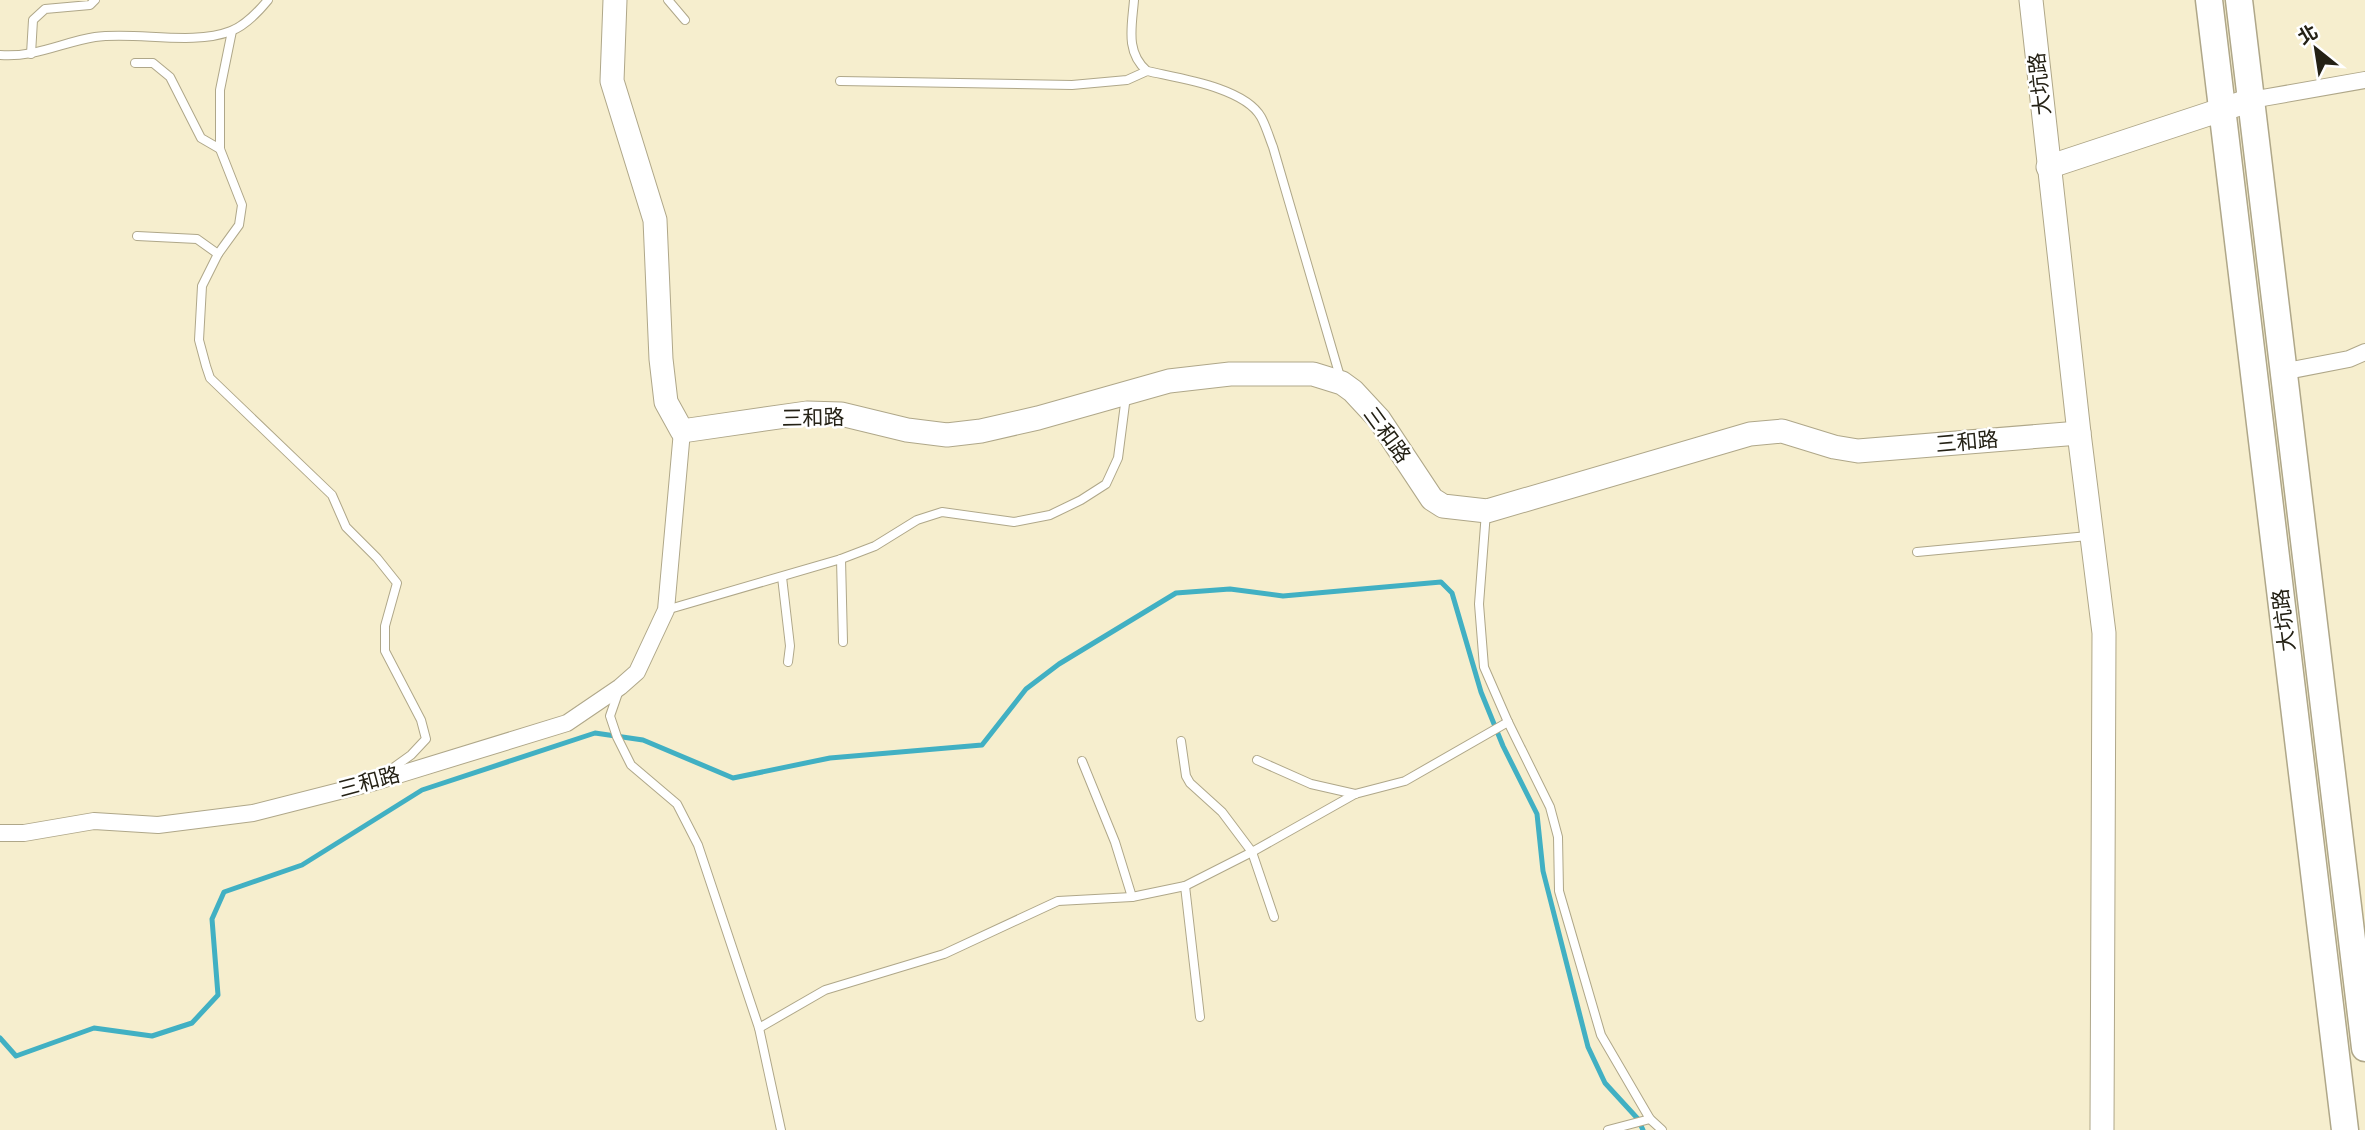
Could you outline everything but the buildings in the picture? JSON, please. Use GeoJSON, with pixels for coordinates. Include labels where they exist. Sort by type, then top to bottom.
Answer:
{"type":"FeatureCollection","features":[{"type":"Feature","properties":{"kind":"main road"},"geometry":{"type":"LineString","coordinates":[[615,0],[612,81],[655,220],[663,381],[666,402],[682,431]]}},
{"type":"Feature","properties":{"kind":"main road","name":"大坑路"},"geometry":{"type":"LineString","coordinates":[[2031,0],[2048,167],[2104,633],[2102,1130]]}},
{"type":"Feature","properties":{"kind":"main road","name":"大坑路"},"geometry":{"type":"LineString","coordinates":[[2209,0],[2345,1130]]}},
{"type":"Feature","properties":{"kind":"main road","name":"大坑路"},"geometry":{"type":"LineString","coordinates":[[2239,0],[2365,1048]]}},
{"type":"Feature","properties":{"kind":"main road"},"geometry":{"type":"LineString","coordinates":[[2048,167],[2251,100]]}},
{"type":"Feature","properties":{"kind":"main road","name":"三和路"},"geometry":{"type":"LineString","coordinates":[[682,431],[807,414],[841,414],[907,430],[947,435],[981,431],[1038,418],[1169,381],[1230,374],[1313,374],[1342,383],[1353,391],[1379,419],[1432,499],[1443,506],[1486,511],[1751,434],[1782,431],[1834,447],[1858,451],[2079,433]]}},
{"type":"Feature","properties":{"kind":"street"},"geometry":{"type":"LineString","coordinates":[[2251,100],[2365,80]]}},
{"type":"Feature","properties":{"kind":"street"},"geometry":{"type":"LineString","coordinates":[[2282,372],[2349,359],[2365,352]]}},
{"type":"Feature","properties":{"kind":"street","name":"三和路"},"geometry":{"type":"LineString","coordinates":[[0,833],[24,833],[94,821],[158,825],[253,813],[375,782],[567,723],[621,687],[637,672],[666,610],[682,431]]}},
{"type":"Feature","properties":{"kind":"lane"},"geometry":{"type":"LineString","coordinates":[[32,54],[33,20],[46,9],[90,5],[95,0]]}},
{"type":"Feature","properties":{"kind":"lane"},"geometry":{"type":"LineString","coordinates":[[0,55],[32,54],[95,37],[174,38],[232,31],[260,10],[268,0]]}},
{"type":"Feature","properties":{"kind":"lane"},"geometry":{"type":"LineString","coordinates":[[668,0],[685,20]]}},
{"type":"Feature","properties":{"kind":"lane"},"geometry":{"type":"LineString","coordinates":[[1134,0],[1131,49],[1138,63],[1147,71],[1223,90],[1260,114],[1273,147],[1342,383]]}},
{"type":"Feature","properties":{"kind":"lane"},"geometry":{"type":"LineString","coordinates":[[232,31],[220,90],[220,149],[242,205],[239,225],[218,254],[202,286],[199,340],[210,378],[332,495],[346,527],[397,583],[384,626],[385,651],[422,720],[426,739],[411,755],[375,782]]}},
{"type":"Feature","properties":{"kind":"lane"},"geometry":{"type":"LineString","coordinates":[[135,63],[153,63],[170,77],[201,138],[220,149]]}},
{"type":"Feature","properties":{"kind":"lane"},"geometry":{"type":"LineString","coordinates":[[840,81],[1072,85],[1127,80],[1147,71]]}},
{"type":"Feature","properties":{"kind":"lane"},"geometry":{"type":"LineString","coordinates":[[137,236],[197,239],[218,254]]}},
{"type":"Feature","properties":{"kind":"lane"},"geometry":{"type":"LineString","coordinates":[[666,610],[841,559],[875,546],[931,514],[942,512],[1014,522],[1050,515],[1106,484],[1118,458],[1127,393]]}},
{"type":"Feature","properties":{"kind":"lane"},"geometry":{"type":"LineString","coordinates":[[1486,511],[1479,604],[1484,667],[1550,807],[1558,837],[1559,891],[1601,1035],[1650,1119],[1661,1130]]}},
{"type":"Feature","properties":{"kind":"lane"},"geometry":{"type":"LineString","coordinates":[[1917,552],[2091,536]]}},
{"type":"Feature","properties":{"kind":"lane"},"geometry":{"type":"LineString","coordinates":[[841,559],[843,642]]}},
{"type":"Feature","properties":{"kind":"lane"},"geometry":{"type":"LineString","coordinates":[[782,577],[790,646],[788,662]]}},
{"type":"Feature","properties":{"kind":"lane"},"geometry":{"type":"LineString","coordinates":[[621,687],[610,716],[617,737],[631,765],[677,804],[698,845],[759,1028],[781,1130]]}},
{"type":"Feature","properties":{"kind":"lane"},"geometry":{"type":"LineString","coordinates":[[759,1028],[825,990],[944,954],[1058,901],[1132,897],[1185,886],[1355,794],[1405,781],[1508,722]]}},
{"type":"Feature","properties":{"kind":"lane"},"geometry":{"type":"LineString","coordinates":[[1181,741],[1186,776],[1190,783],[1222,812],[1252,852],[1274,917]]}},
{"type":"Feature","properties":{"kind":"lane"},"geometry":{"type":"LineString","coordinates":[[1256,760],[1311,784],[1355,794]]}},
{"type":"Feature","properties":{"kind":"lane"},"geometry":{"type":"LineString","coordinates":[[1082,761],[1115,842],[1132,897]]}},
{"type":"Feature","properties":{"kind":"lane"},"geometry":{"type":"LineString","coordinates":[[1185,886],[1200,1017]]}},
{"type":"Feature","properties":{"kind":"lane"},"geometry":{"type":"LineString","coordinates":[[1608,1130],[1650,1119]]}},
{"type":"Feature","properties":{"kind":"waterway"},"geometry":{"type":"LineString","coordinates":[[0,1038],[16,1056],[94,1028],[152,1036],[192,1023],[218,995],[212,919],[224,892],[302,865],[422,790],[595,733],[643,740],[733,778],[830,758],[982,745],[1026,689],[1059,664],[1176,593],[1230,589],[1283,596],[1441,582],[1452,593],[1481,692],[1503,746],[1537,814],[1543,871],[1588,1047],[1605,1083],[1638,1119],[1643,1130]]}}]}
